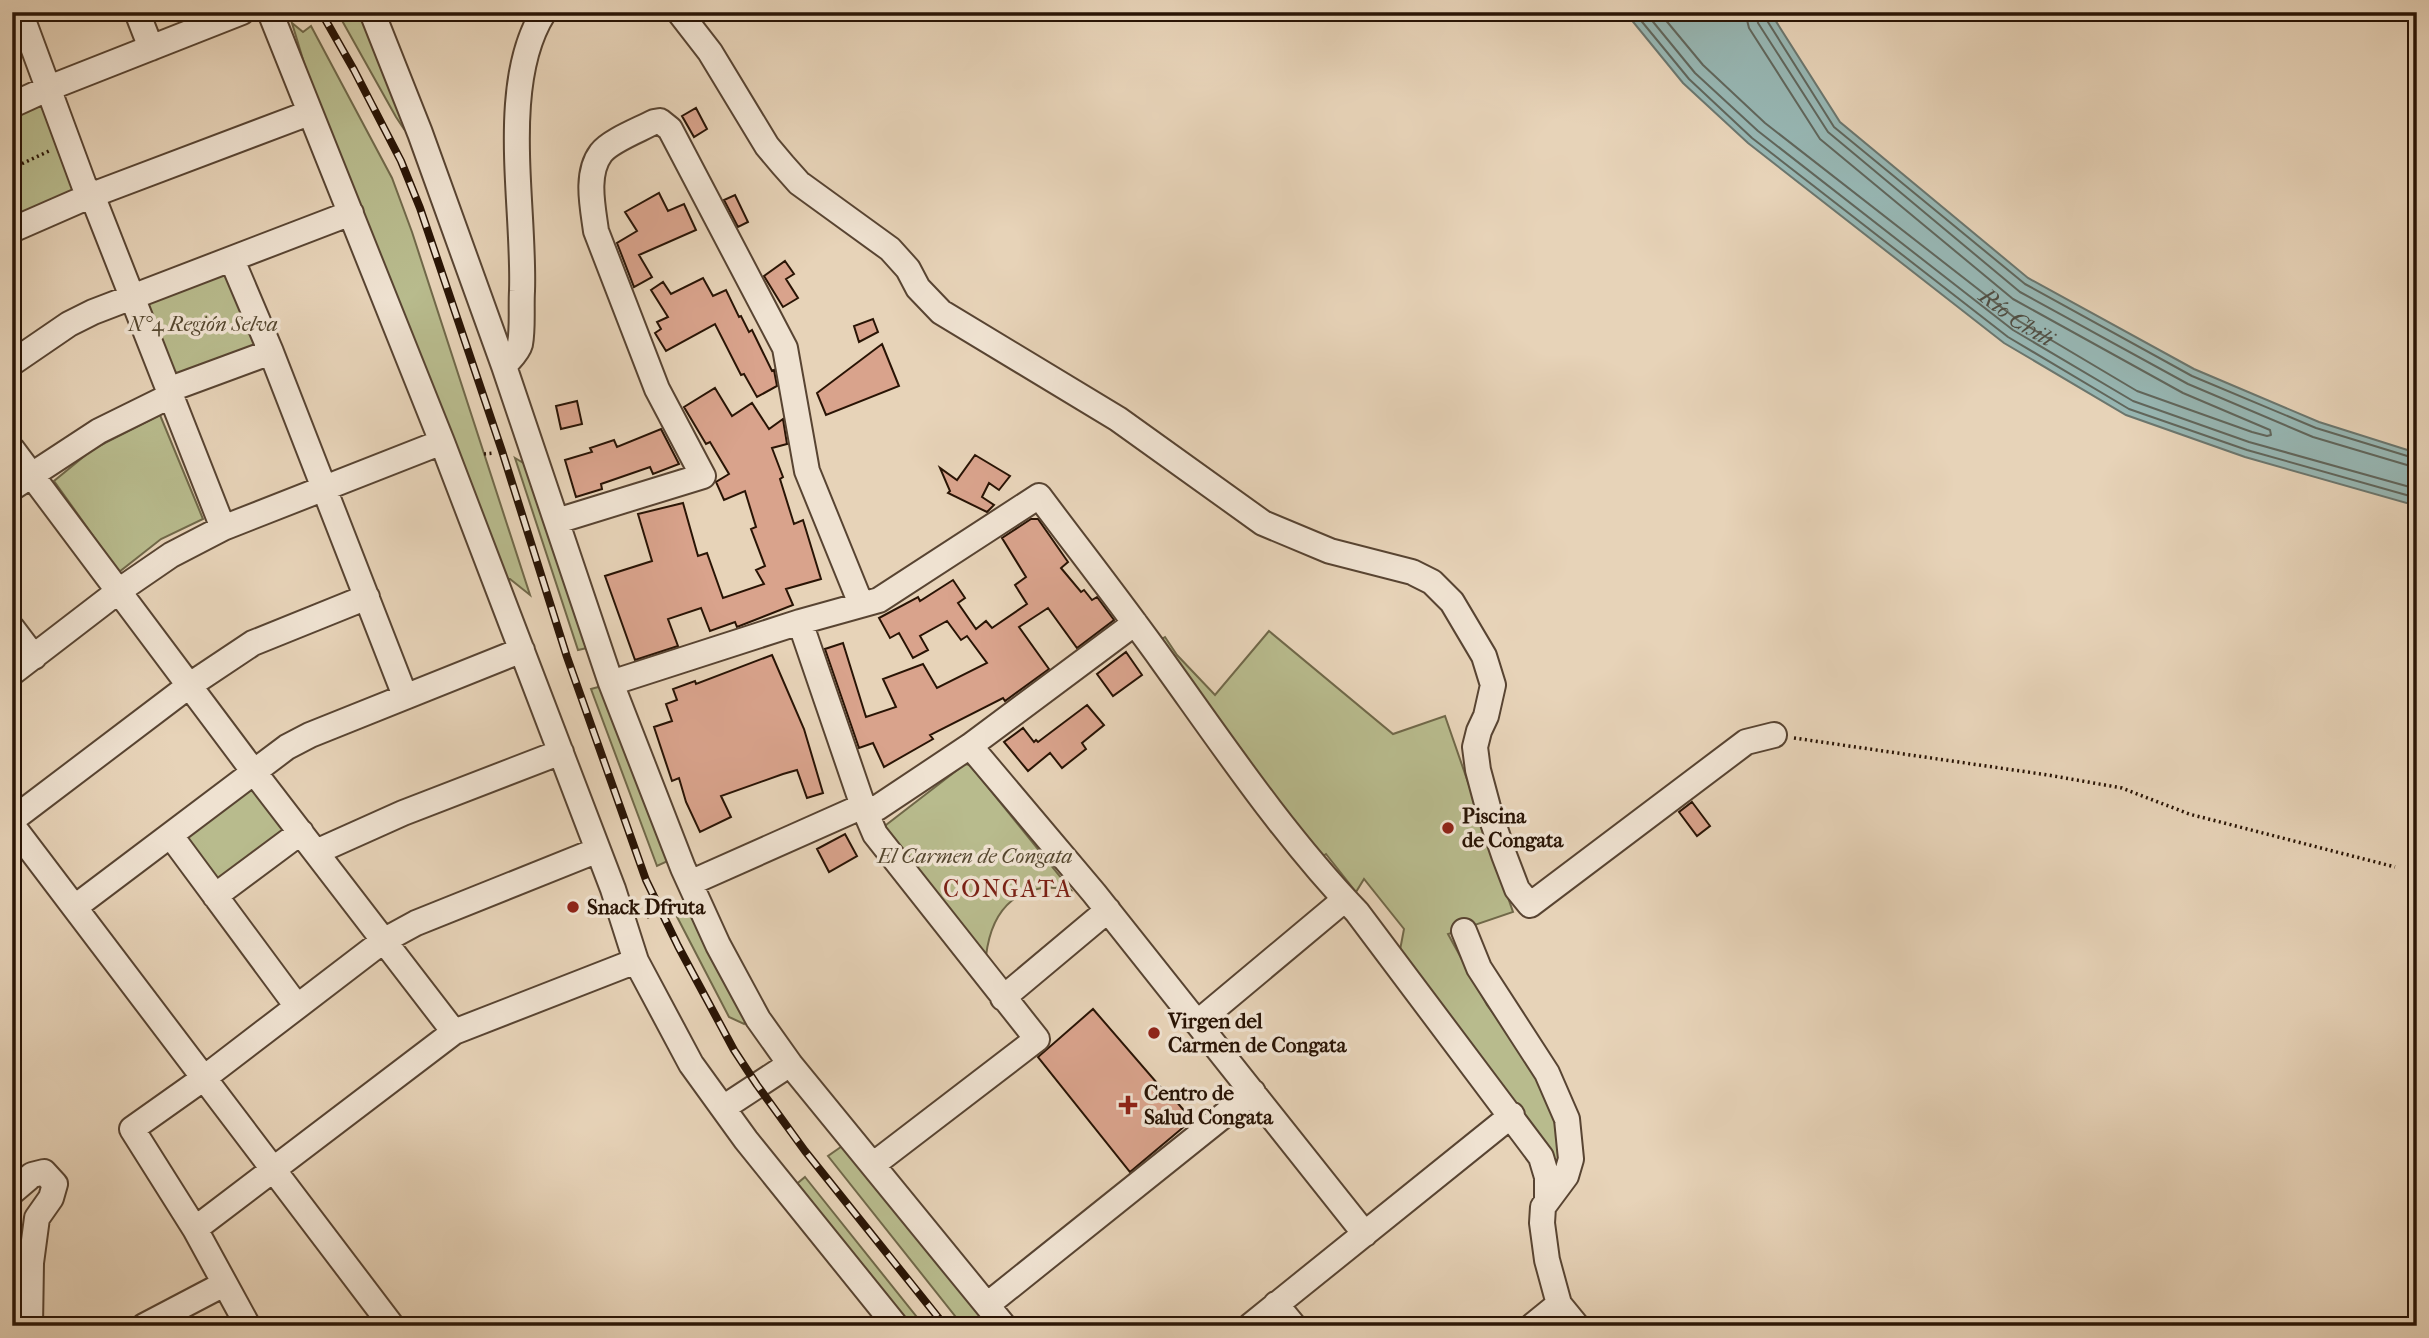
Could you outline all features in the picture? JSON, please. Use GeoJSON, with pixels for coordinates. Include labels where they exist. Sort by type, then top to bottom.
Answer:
{"type":"FeatureCollection","features":[{"type":"Feature","properties":{"kind":"street"},"geometry":{"type":"LineString","coordinates":[[20,12],[84,184],[92,195],[223,528]]}},
{"type":"Feature","properties":{"kind":"street"},"geometry":{"type":"LineString","coordinates":[[137,12],[151,48]]}},
{"type":"Feature","properties":{"kind":"street"},"geometry":{"type":"LineString","coordinates":[[12,105],[242,12]]}},
{"type":"Feature","properties":{"kind":"street"},"geometry":{"type":"LineString","coordinates":[[270,12],[442,442],[598,850],[636,961],[691,1064],[896,1326]]}},
{"type":"Feature","properties":{"kind":"street"},"geometry":{"type":"LineString","coordinates":[[372,12],[420,133],[504,366],[611,683],[690,883],[718,945],[758,1019],[790,1064],[1004,1326]]}},
{"type":"Feature","properties":{"kind":"street"},"geometry":{"type":"LineString","coordinates":[[504,366],[519,346],[523,252],[519,164],[522,68],[544,12]]}},
{"type":"Feature","properties":{"kind":"street"},"geometry":{"type":"LineString","coordinates":[[679,12],[710,52],[766,146],[783,166],[799,183],[890,249],[908,269],[918,288],[941,312],[1118,419],[1263,523],[1330,551],[1412,572],[1432,582],[1452,602],[1484,656],[1493,685],[1475,747],[1489,811],[1504,855],[1517,889],[1530,905],[1746,742],[1774,736]]}},
{"type":"Feature","properties":{"kind":"street"},"geometry":{"type":"LineString","coordinates":[[12,230],[92,195],[309,113]]}},
{"type":"Feature","properties":{"kind":"street"},"geometry":{"type":"LineString","coordinates":[[557,521],[703,476],[657,389],[596,231],[593,211],[593,174],[601,152],[660,121],[670,129],[785,348],[807,471],[860,604]]}},
{"type":"Feature","properties":{"kind":"street"},"geometry":{"type":"LineString","coordinates":[[12,363],[69,324],[93,312],[351,213]]}},
{"type":"Feature","properties":{"kind":"street"},"geometry":{"type":"LineString","coordinates":[[232,260],[271,352],[405,696]]}},
{"type":"Feature","properties":{"kind":"street"},"geometry":{"type":"LineString","coordinates":[[21,481],[99,431],[170,396],[176,387],[271,352]]}},
{"type":"Feature","properties":{"kind":"street"},"geometry":{"type":"LineString","coordinates":[[12,673],[120,590],[171,555],[223,528],[442,442]]}},
{"type":"Feature","properties":{"kind":"street"},"geometry":{"type":"LineString","coordinates":[[12,449],[21,481],[120,590],[254,772],[454,1032]]}},
{"type":"Feature","properties":{"kind":"street"},"geometry":{"type":"LineString","coordinates":[[611,683],[800,622],[879,600],[1039,496],[1329,885],[1344,900],[1512,1115],[1544,1164],[1547,1200]]}},
{"type":"Feature","properties":{"kind":"street"},"geometry":{"type":"LineString","coordinates":[[367,597],[253,643],[190,685],[12,822],[392,1326]]}},
{"type":"Feature","properties":{"kind":"street"},"geometry":{"type":"LineString","coordinates":[[800,622],[863,806],[878,839],[1037,1039],[874,1164]]}},
{"type":"Feature","properties":{"kind":"street"},"geometry":{"type":"LineString","coordinates":[[690,883],[863,806],[877,807],[970,746],[1135,623]]}},
{"type":"Feature","properties":{"kind":"street"},"geometry":{"type":"LineString","coordinates":[[12,628],[34,657]]}},
{"type":"Feature","properties":{"kind":"street"},"geometry":{"type":"LineString","coordinates":[[75,907],[287,747],[310,735],[522,650]]}},
{"type":"Feature","properties":{"kind":"street"},"geometry":{"type":"LineString","coordinates":[[970,746],[1108,911],[1365,1234]]}},
{"type":"Feature","properties":{"kind":"street"},"geometry":{"type":"LineString","coordinates":[[215,895],[309,842],[403,813],[561,752]]}},
{"type":"Feature","properties":{"kind":"street"},"geometry":{"type":"LineString","coordinates":[[171,836],[296,1005]]}},
{"type":"Feature","properties":{"kind":"street"},"geometry":{"type":"LineString","coordinates":[[248,1326],[195,1229],[132,1129],[204,1078],[383,941],[416,923],[598,850]]}},
{"type":"Feature","properties":{"kind":"street"},"geometry":{"type":"LineString","coordinates":[[1197,1023],[1344,900]]}},
{"type":"Feature","properties":{"kind":"street"},"geometry":{"type":"LineString","coordinates":[[1003,998],[1108,911]]}},
{"type":"Feature","properties":{"kind":"street"},"geometry":{"type":"LineString","coordinates":[[1464,932],[1479,968],[1547,1073],[1567,1119],[1571,1159],[1566,1176],[1543,1207],[1542,1223],[1547,1260],[1559,1304],[1577,1326]]}},
{"type":"Feature","properties":{"kind":"street"},"geometry":{"type":"LineString","coordinates":[[195,1229],[454,1032],[636,961]]}},
{"type":"Feature","properties":{"kind":"street"},"geometry":{"type":"LineString","coordinates":[[723,1108],[790,1064]]}},
{"type":"Feature","properties":{"kind":"street"},"geometry":{"type":"LineString","coordinates":[[987,1305],[1253,1092]]}},
{"type":"Feature","properties":{"kind":"street"},"geometry":{"type":"LineString","coordinates":[[1250,1326],[1512,1115]]}},
{"type":"Feature","properties":{"kind":"street"},"geometry":{"type":"LineString","coordinates":[[12,1192],[32,1175],[44,1172],[55,1184],[51,1198],[37,1218],[31,1263],[30,1326]]}},
{"type":"Feature","properties":{"kind":"street"},"geometry":{"type":"LineString","coordinates":[[150,1322],[224,1284]]}},
{"type":"Feature","properties":{"kind":"street"},"geometry":{"type":"LineString","coordinates":[[1276,1304],[1294,1326]]}},
{"type":"Feature","properties":{"kind":"street"},"geometry":{"type":"LineString","coordinates":[[1532,1326],[1559,1304]]}},
{"type":"Feature","properties":{"kind":"path"},"geometry":{"type":"LineString","coordinates":[[17,166],[49,150]]}},
{"type":"Feature","properties":{"kind":"path"},"geometry":{"type":"LineString","coordinates":[[484,454],[494,453]]}},
{"type":"Feature","properties":{"kind":"path"},"geometry":{"type":"LineString","coordinates":[[1774,736],[2122,788],[2189,814],[2395,867]]}},
{"type":"Feature","properties":{"kind":"path"},"geometry":{"type":"LineString","coordinates":[[647,917],[672,908]]}},
{"type":"Feature","properties":{"kind":"green space"},"geometry":{"type":"Polygon","coordinates":[[[342,13],[361,13],[407,128],[404,129],[396,117],[340,17],[342,13]]]}},
{"type":"Feature","properties":{"kind":"green space"},"geometry":{"type":"Polygon","coordinates":[[[292,23],[303,32],[311,26],[392,178],[530,595],[510,579],[502,579],[314,96],[292,23]]]}},
{"type":"Feature","properties":{"kind":"green space"},"geometry":{"type":"Polygon","coordinates":[[[44,100],[80,188],[12,220],[12,114],[44,100]]]}},
{"type":"Feature","properties":{"kind":"green space","name":"N°4 Región Selva"},"geometry":{"type":"Polygon","coordinates":[[[230,268],[264,347],[175,381],[143,302],[230,268]]]}},
{"type":"Feature","properties":{"kind":"green space"},"geometry":{"type":"Polygon","coordinates":[[[160,415],[203,519],[161,539],[119,572],[54,481],[93,449],[160,415]]]}},
{"type":"Feature","properties":{"kind":"green space"},"geometry":{"type":"Polygon","coordinates":[[[515,458],[525,464],[587,648],[578,650],[515,458]]]}},
{"type":"Feature","properties":{"kind":"green space"},"geometry":{"type":"Polygon","coordinates":[[[1269,631],[1393,734],[1445,716],[1513,912],[1448,934],[1487,1005],[1540,1076],[1551,1105],[1558,1139],[1558,1171],[1446,1010],[1400,950],[1404,929],[1364,879],[1356,892],[1326,854],[1319,859],[1160,640],[1165,637],[1177,655],[1215,695],[1269,631]]]}},
{"type":"Feature","properties":{"kind":"green space"},"geometry":{"type":"Polygon","coordinates":[[[602,686],[670,860],[657,866],[591,689],[602,686]]]}},
{"type":"Feature","properties":{"kind":"green space","name":"El Carmen de Congata"},"geometry":{"type":"Polygon","coordinates":[[[965,764],[970,765],[1071,890],[1037,889],[1012,900],[995,923],[986,956],[886,830],[886,825],[965,764]]]}},
{"type":"Feature","properties":{"kind":"green space"},"geometry":{"type":"Polygon","coordinates":[[[249,784],[289,827],[219,885],[182,835],[249,784]]]}},
{"type":"Feature","properties":{"kind":"green space"},"geometry":{"type":"Polygon","coordinates":[[[689,909],[746,1020],[744,1024],[729,1017],[674,911],[689,909]]]}},
{"type":"Feature","properties":{"kind":"green space"},"geometry":{"type":"Polygon","coordinates":[[[845,1144],[991,1326],[963,1326],[828,1156],[845,1144]]]}},
{"type":"Feature","properties":{"kind":"green space"},"geometry":{"type":"Polygon","coordinates":[[[805,1177],[924,1326],[905,1326],[793,1187],[805,1177]]]}},
{"type":"Feature","properties":{"kind":"water","name":"Río Chili"},"geometry":{"type":"Polygon","coordinates":[[[1625,12],[1770,12],[1840,122],[2028,278],[2194,369],[2319,422],[2417,453],[2417,506],[2245,457],[2126,415],[2004,343],[1748,143],[1683,83],[1625,12]]]}},
{"type":"Feature","properties":{"kind":"building"},"geometry":{"type":"Polygon","coordinates":[[[696,108],[707,129],[694,137],[682,116],[696,108]]]}},
{"type":"Feature","properties":{"kind":"building"},"geometry":{"type":"Polygon","coordinates":[[[659,193],[668,211],[684,204],[696,230],[639,255],[652,277],[634,287],[617,243],[637,231],[625,212],[659,193]]]}},
{"type":"Feature","properties":{"kind":"building"},"geometry":{"type":"Polygon","coordinates":[[[735,195],[748,222],[738,227],[724,200],[735,195]]]}},
{"type":"Feature","properties":{"kind":"building"},"geometry":{"type":"Polygon","coordinates":[[[785,261],[794,274],[786,279],[798,298],[783,307],[764,276],[785,261]]]}},
{"type":"Feature","properties":{"kind":"building"},"geometry":{"type":"Polygon","coordinates":[[[703,278],[713,296],[726,290],[739,317],[741,316],[749,332],[752,330],[772,371],[774,370],[777,386],[757,397],[744,374],[741,375],[715,324],[666,351],[655,333],[661,329],[657,322],[668,317],[651,290],[663,282],[671,294],[703,278]]]}},
{"type":"Feature","properties":{"kind":"building"},"geometry":{"type":"Polygon","coordinates":[[[873,319],[878,332],[859,342],[854,326],[873,319]]]}},
{"type":"Feature","properties":{"kind":"building"},"geometry":{"type":"Polygon","coordinates":[[[882,344],[899,386],[826,415],[817,393],[882,344]]]}},
{"type":"Feature","properties":{"kind":"building"},"geometry":{"type":"Polygon","coordinates":[[[715,388],[732,416],[752,403],[769,429],[783,419],[787,444],[772,448],[783,477],[780,479],[794,524],[803,520],[821,579],[786,589],[793,605],[737,627],[735,622],[710,631],[701,608],[668,619],[678,646],[635,660],[605,576],[652,561],[638,514],[683,503],[698,556],[707,553],[723,598],[764,584],[756,570],[765,566],[751,529],[756,527],[745,491],[724,500],[716,482],[729,474],[710,442],[706,444],[684,407],[715,388]]]}},
{"type":"Feature","properties":{"kind":"building"},"geometry":{"type":"Polygon","coordinates":[[[577,401],[582,424],[561,429],[556,406],[577,401]]]}},
{"type":"Feature","properties":{"kind":"building"},"geometry":{"type":"Polygon","coordinates":[[[661,429],[679,464],[653,474],[650,467],[601,484],[602,489],[576,497],[565,460],[592,452],[590,448],[614,440],[617,447],[661,429]]]}},
{"type":"Feature","properties":{"kind":"building"},"geometry":{"type":"Polygon","coordinates":[[[975,455],[1010,476],[999,490],[989,483],[982,497],[994,505],[987,512],[948,493],[950,491],[940,468],[957,480],[975,455]]]}},
{"type":"Feature","properties":{"kind":"building"},"geometry":{"type":"Polygon","coordinates":[[[1031,519],[1038,519],[1068,562],[1061,568],[1081,592],[1084,590],[1092,600],[1097,597],[1114,620],[1077,648],[1048,608],[1019,627],[1049,669],[1005,701],[1003,698],[930,735],[933,739],[884,767],[873,743],[859,748],[825,649],[843,643],[866,717],[896,707],[883,679],[923,664],[937,688],[987,663],[967,636],[961,640],[947,621],[920,636],[928,650],[913,658],[899,633],[890,638],[879,618],[918,597],[920,601],[953,580],[965,598],[958,603],[976,629],[986,621],[992,628],[1027,604],[1015,585],[1026,577],[1002,538],[1031,519]]]}},
{"type":"Feature","properties":{"kind":"building"},"geometry":{"type":"Polygon","coordinates":[[[1126,652],[1142,675],[1113,696],[1097,674],[1126,652]]]}},
{"type":"Feature","properties":{"kind":"building"},"geometry":{"type":"Polygon","coordinates":[[[772,655],[804,729],[823,793],[807,798],[797,770],[783,774],[721,796],[731,817],[700,832],[686,802],[679,778],[672,781],[654,727],[672,721],[666,704],[677,700],[673,689],[695,681],[696,684],[772,655]]]}},
{"type":"Feature","properties":{"kind":"building"},"geometry":{"type":"Polygon","coordinates":[[[1087,705],[1104,725],[1082,743],[1086,749],[1062,768],[1050,753],[1028,771],[1004,742],[1023,728],[1034,742],[1038,742],[1087,705]]]}},
{"type":"Feature","properties":{"kind":"building"},"geometry":{"type":"Polygon","coordinates":[[[1692,802],[1710,826],[1697,836],[1679,812],[1692,802]]]}},
{"type":"Feature","properties":{"kind":"building"},"geometry":{"type":"Polygon","coordinates":[[[845,834],[857,856],[829,872],[817,849],[845,834]]]}},
{"type":"Feature","properties":{"kind":"building","name":"Centro de Salud Congata"},"geometry":{"type":"Polygon","coordinates":[[[1093,1009],[1192,1120],[1130,1172],[1038,1057],[1093,1009]]]}},
{"type":"Feature","properties":{"kind":"railway"},"geometry":{"type":"LineString","coordinates":[[321,12],[401,161],[420,208],[502,451],[567,657],[646,880],[734,1050],[757,1085],[805,1151],[945,1326]]}},
{"type":"Feature","properties":{"kind":"place","name":"Piscina de Congata"},"geometry":{"type":"Point","coordinates":[1448,828]}},
{"type":"Feature","properties":{"kind":"place","name":"Snack Dfruta"},"geometry":{"type":"Point","coordinates":[573,907]}},
{"type":"Feature","properties":{"kind":"place","name":"Virgen del Carmen de Congata"},"geometry":{"type":"Point","coordinates":[1154,1033]}},
{"type":"Feature","properties":{"kind":"place","name":"Centro de Salud Congata"},"geometry":{"type":"Point","coordinates":[1128,1105]}},
{"type":"Feature","properties":{"kind":"district","name":"CONGATA"},"geometry":{"type":"Point","coordinates":[1008,889]}}]}
